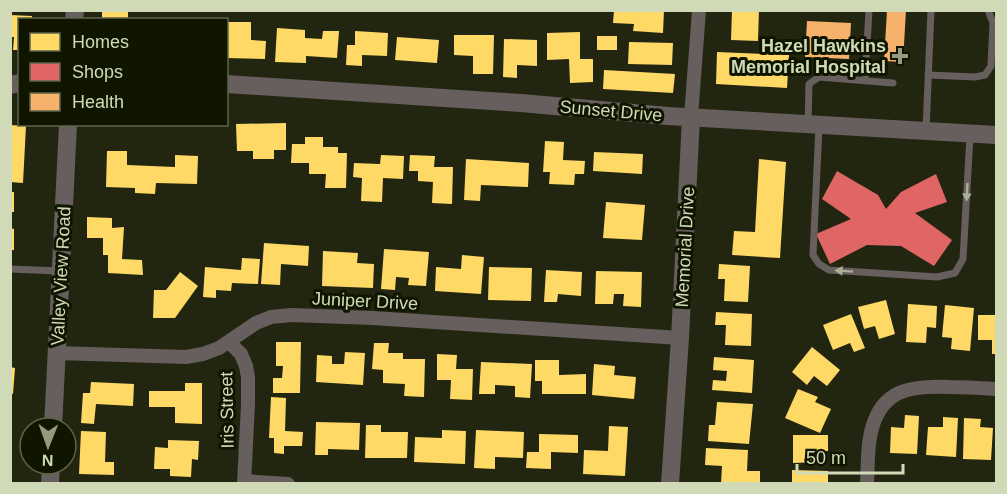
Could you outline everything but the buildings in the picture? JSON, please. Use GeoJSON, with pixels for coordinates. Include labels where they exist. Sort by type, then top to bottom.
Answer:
{"type":"FeatureCollection","features":[{"type":"Feature","properties":{"kind":"street","name":"Memorial Drive"},"geometry":{"type":"LineString","coordinates":[[670,483],[699,10]]}},
{"type":"Feature","properties":{"kind":"street","name":"Sunset Drive"},"geometry":{"type":"LineString","coordinates":[[228,84],[521,103],[668,116],[996,135]]}},
{"type":"Feature","properties":{"kind":"street","name":"Valley View Road"},"geometry":{"type":"LineString","coordinates":[[54,416],[68,126]]}},
{"type":"Feature","properties":{"kind":"street","name":"Juniper Drive"},"geometry":{"type":"LineString","coordinates":[[57,352],[186,357],[219,348],[256,323],[271,317],[291,315],[373,318],[680,338]]}},
{"type":"Feature","properties":{"kind":"street","name":"Iris Street"},"geometry":{"type":"LineString","coordinates":[[229,342],[241,354],[248,377],[244,482]]}},
{"type":"Feature","properties":{"kind":"street"},"geometry":{"type":"LineString","coordinates":[[867,483],[871,432],[884,404],[897,393],[906,389],[928,386],[996,389]]}},
{"type":"Feature","properties":{"kind":"street"},"geometry":{"type":"LineString","coordinates":[[244,482],[288,483]]}},
{"type":"Feature","properties":{"kind":"lane"},"geometry":{"type":"LineString","coordinates":[[865,81],[869,10]]}},
{"type":"Feature","properties":{"kind":"lane"},"geometry":{"type":"LineString","coordinates":[[926,131],[931,10]]}},
{"type":"Feature","properties":{"kind":"lane"},"geometry":{"type":"LineString","coordinates":[[928,75],[975,77],[985,75],[991,66],[993,23],[988,10]]}},
{"type":"Feature","properties":{"kind":"lane"},"geometry":{"type":"LineString","coordinates":[[893,83],[819,77],[809,84],[814,124],[813,255],[819,264],[829,270],[937,278],[955,273],[963,259],[970,133]]}},
{"type":"Feature","properties":{"kind":"lane"},"geometry":{"type":"LineString","coordinates":[[10,269],[61,271]]}},
{"type":"Feature","properties":{"kind":"place","name":"Hazel Hawkins Memorial Hospital"},"geometry":{"type":"Point","coordinates":[900,56]}}]}
